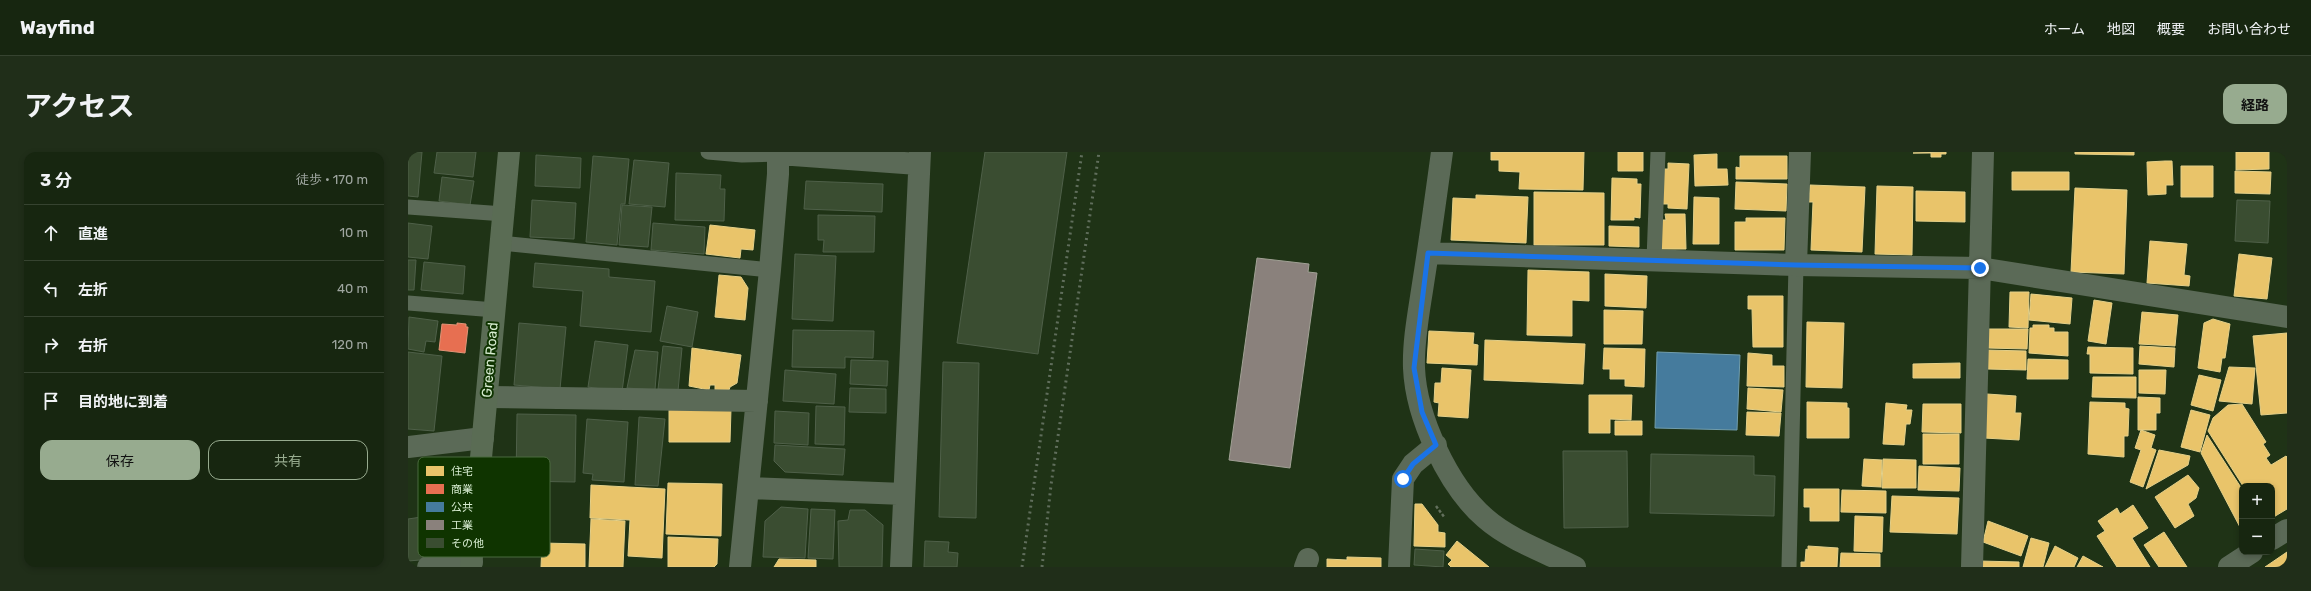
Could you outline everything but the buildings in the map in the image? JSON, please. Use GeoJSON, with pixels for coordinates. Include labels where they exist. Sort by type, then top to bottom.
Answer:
{"type":"FeatureCollection","features":[{"type":"Feature","properties":{"kind":"street","name":"Green Road"},"geometry":{"type":"LineString","coordinates":[[481,457],[509,152]]}},
{"type":"Feature","properties":{"kind":"street"},"geometry":{"type":"LineString","coordinates":[[1442,152],[1414,368],[1422,412],[1444,465],[1464,496],[1485,518],[1507,534],[1575,567]]}},
{"type":"Feature","properties":{"kind":"street"},"geometry":{"type":"LineString","coordinates":[[1796,265],[1800,152]]}},
{"type":"Feature","properties":{"kind":"street"},"geometry":{"type":"LineString","coordinates":[[1972,567],[1983,152]]}},
{"type":"Feature","properties":{"kind":"street"},"geometry":{"type":"LineString","coordinates":[[740,567],[770,270],[778,153],[919,158],[901,567]]}},
{"type":"Feature","properties":{"kind":"street"},"geometry":{"type":"LineString","coordinates":[[1428,253],[1796,265],[1980,268],[2287,317]]}},
{"type":"Feature","properties":{"kind":"street"},"geometry":{"type":"LineString","coordinates":[[487,397],[757,401]]}},
{"type":"Feature","properties":{"kind":"street"},"geometry":{"type":"LineString","coordinates":[[408,447],[483,438]]}},
{"type":"Feature","properties":{"kind":"street"},"geometry":{"type":"LineString","coordinates":[[1399,567],[1403,479],[1413,464],[1436,445]]}},
{"type":"Feature","properties":{"kind":"street"},"geometry":{"type":"LineString","coordinates":[[748,488],[904,494]]}},
{"type":"Feature","properties":{"kind":"street"},"geometry":{"type":"LineString","coordinates":[[2275,538],[2287,530]]}},
{"type":"Feature","properties":{"kind":"street"},"geometry":{"type":"LineString","coordinates":[[2229,567],[2247,555]]}},
{"type":"Feature","properties":{"kind":"street"},"geometry":{"type":"LineString","coordinates":[[428,567],[471,564]]}},
{"type":"Feature","properties":{"kind":"lane"},"geometry":{"type":"LineString","coordinates":[[708,152],[742,155],[778,153]]}},
{"type":"Feature","properties":{"kind":"lane"},"geometry":{"type":"LineString","coordinates":[[1654,260],[1658,152]]}},
{"type":"Feature","properties":{"kind":"lane"},"geometry":{"type":"LineString","coordinates":[[408,207],[504,214]]}},
{"type":"Feature","properties":{"kind":"lane"},"geometry":{"type":"LineString","coordinates":[[501,243],[770,270]]}},
{"type":"Feature","properties":{"kind":"lane"},"geometry":{"type":"LineString","coordinates":[[1789,567],[1796,265]]}},
{"type":"Feature","properties":{"kind":"lane"},"geometry":{"type":"LineString","coordinates":[[408,303],[495,310]]}},
{"type":"Feature","properties":{"kind":"railway"},"geometry":{"type":"LineString","coordinates":[[1022,567],[1082,152]]}},
{"type":"Feature","properties":{"kind":"railway"},"geometry":{"type":"LineString","coordinates":[[1042,567],[1051,485],[1099,152]]}},
{"type":"Feature","properties":{"kind":"route"},"geometry":{"type":"LineString","coordinates":[[1403,479],[1413,464],[1436,445],[1422,412],[1414,368],[1428,253],[1796,265],[1980,268]]}}]}
